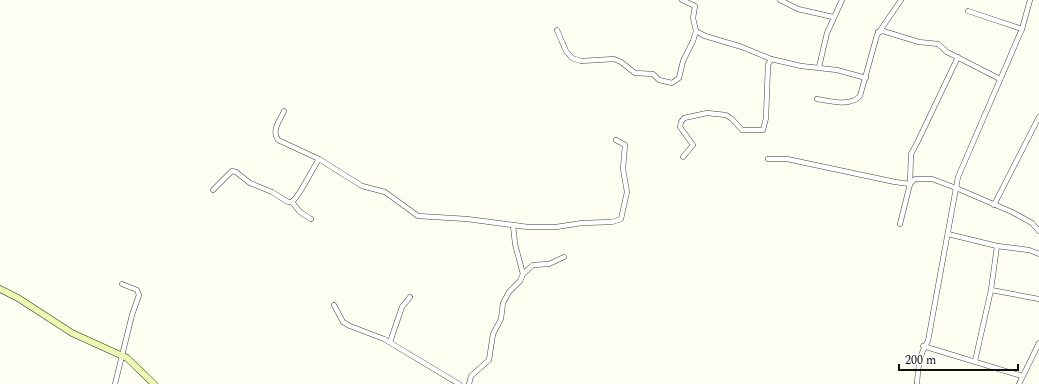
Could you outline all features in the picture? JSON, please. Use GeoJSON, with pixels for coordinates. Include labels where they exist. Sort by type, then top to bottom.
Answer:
{"type":"FeatureCollection","features":[{"type":"Feature","properties":{"kind":"street"},"geometry":{"type":"LineString","coordinates":[[557,30],[566,51],[572,58],[580,61],[614,59],[621,62],[634,73],[653,74],[659,80],[672,83],[679,78],[683,61],[694,41],[696,31],[693,18],[695,6],[682,0]]}},
{"type":"Feature","properties":{"kind":"street"},"geometry":{"type":"LineString","coordinates":[[780,0],[798,9],[826,14],[832,17]]}},
{"type":"Feature","properties":{"kind":"street"},"geometry":{"type":"LineString","coordinates":[[819,67],[832,17],[842,0]]}},
{"type":"Feature","properties":{"kind":"street"},"geometry":{"type":"LineString","coordinates":[[817,99],[840,102],[856,100],[860,96],[882,26],[901,0]]}},
{"type":"Feature","properties":{"kind":"street"},"geometry":{"type":"LineString","coordinates":[[917,384],[920,357],[923,346],[928,341],[958,177],[1022,29],[1030,0]]}},
{"type":"Feature","properties":{"kind":"street"},"geometry":{"type":"LineString","coordinates":[[826,14],[836,10]]}},
{"type":"Feature","properties":{"kind":"street"},"geometry":{"type":"LineString","coordinates":[[968,11],[1022,29]]}},
{"type":"Feature","properties":{"kind":"street"},"geometry":{"type":"LineString","coordinates":[[696,31],[705,36],[742,47],[771,58],[801,66],[819,67],[866,78]]}},
{"type":"Feature","properties":{"kind":"street"},"geometry":{"type":"LineString","coordinates":[[881,31],[919,42],[938,44],[947,52],[1000,79]]}},
{"type":"Feature","properties":{"kind":"street"},"geometry":{"type":"LineString","coordinates":[[900,224],[910,184],[912,150],[917,143],[958,57]]}},
{"type":"Feature","properties":{"kind":"street"},"geometry":{"type":"LineString","coordinates":[[683,157],[692,147],[693,143],[680,127],[684,118],[715,113],[728,116],[742,130],[756,128],[763,130],[766,118],[768,65],[771,58]]}},
{"type":"Feature","properties":{"kind":"street"},"geometry":{"type":"LineString","coordinates":[[284,111],[275,130],[275,135],[278,140],[319,159],[362,186],[385,192],[418,216],[467,219],[512,225],[556,227],[582,223],[612,222],[622,219],[627,192],[623,169],[624,145],[616,140]]}},
{"type":"Feature","properties":{"kind":"street"},"geometry":{"type":"LineString","coordinates":[[994,205],[1039,117]]}},
{"type":"Feature","properties":{"kind":"street"},"geometry":{"type":"LineString","coordinates":[[292,202],[298,196],[305,180],[319,159]]}},
{"type":"Feature","properties":{"kind":"street"},"geometry":{"type":"LineString","coordinates":[[768,159],[787,159],[887,181],[910,184]]}},
{"type":"Feature","properties":{"kind":"street"},"geometry":{"type":"LineString","coordinates":[[213,190],[232,171],[236,172],[250,183],[272,192],[288,202],[292,202],[300,212],[311,219]]}},
{"type":"Feature","properties":{"kind":"street"},"geometry":{"type":"LineString","coordinates":[[910,184],[915,179],[940,182],[1012,212],[1032,223],[1039,231]]}},
{"type":"Feature","properties":{"kind":"street"},"geometry":{"type":"LineString","coordinates":[[512,225],[515,244],[523,274]]}},
{"type":"Feature","properties":{"kind":"street"},"geometry":{"type":"LineString","coordinates":[[948,234],[997,246],[1030,250],[1039,254]]}},
{"type":"Feature","properties":{"kind":"street"},"geometry":{"type":"LineString","coordinates":[[975,361],[990,290],[997,246]]}},
{"type":"Feature","properties":{"kind":"street"},"geometry":{"type":"LineString","coordinates":[[470,384],[471,376],[489,360],[492,334],[501,318],[505,298],[520,281],[523,274],[535,265],[549,264],[564,257]]}},
{"type":"Feature","properties":{"kind":"street"},"geometry":{"type":"LineString","coordinates":[[115,384],[140,295],[136,290],[122,284]]}},
{"type":"Feature","properties":{"kind":"street"},"geometry":{"type":"LineString","coordinates":[[0,289],[18,298],[72,333],[107,350],[122,355],[154,384]]}},
{"type":"Feature","properties":{"kind":"street"},"geometry":{"type":"LineString","coordinates":[[990,290],[1039,299]]}},
{"type":"Feature","properties":{"kind":"street"},"geometry":{"type":"LineString","coordinates":[[390,342],[402,307],[410,297]]}},
{"type":"Feature","properties":{"kind":"street"},"geometry":{"type":"LineString","coordinates":[[334,305],[343,322],[390,342],[459,384]]}},
{"type":"Feature","properties":{"kind":"street"},"geometry":{"type":"LineString","coordinates":[[1019,384],[1039,343]]}},
{"type":"Feature","properties":{"kind":"street"},"geometry":{"type":"LineString","coordinates":[[923,346],[1022,376]]}}]}
